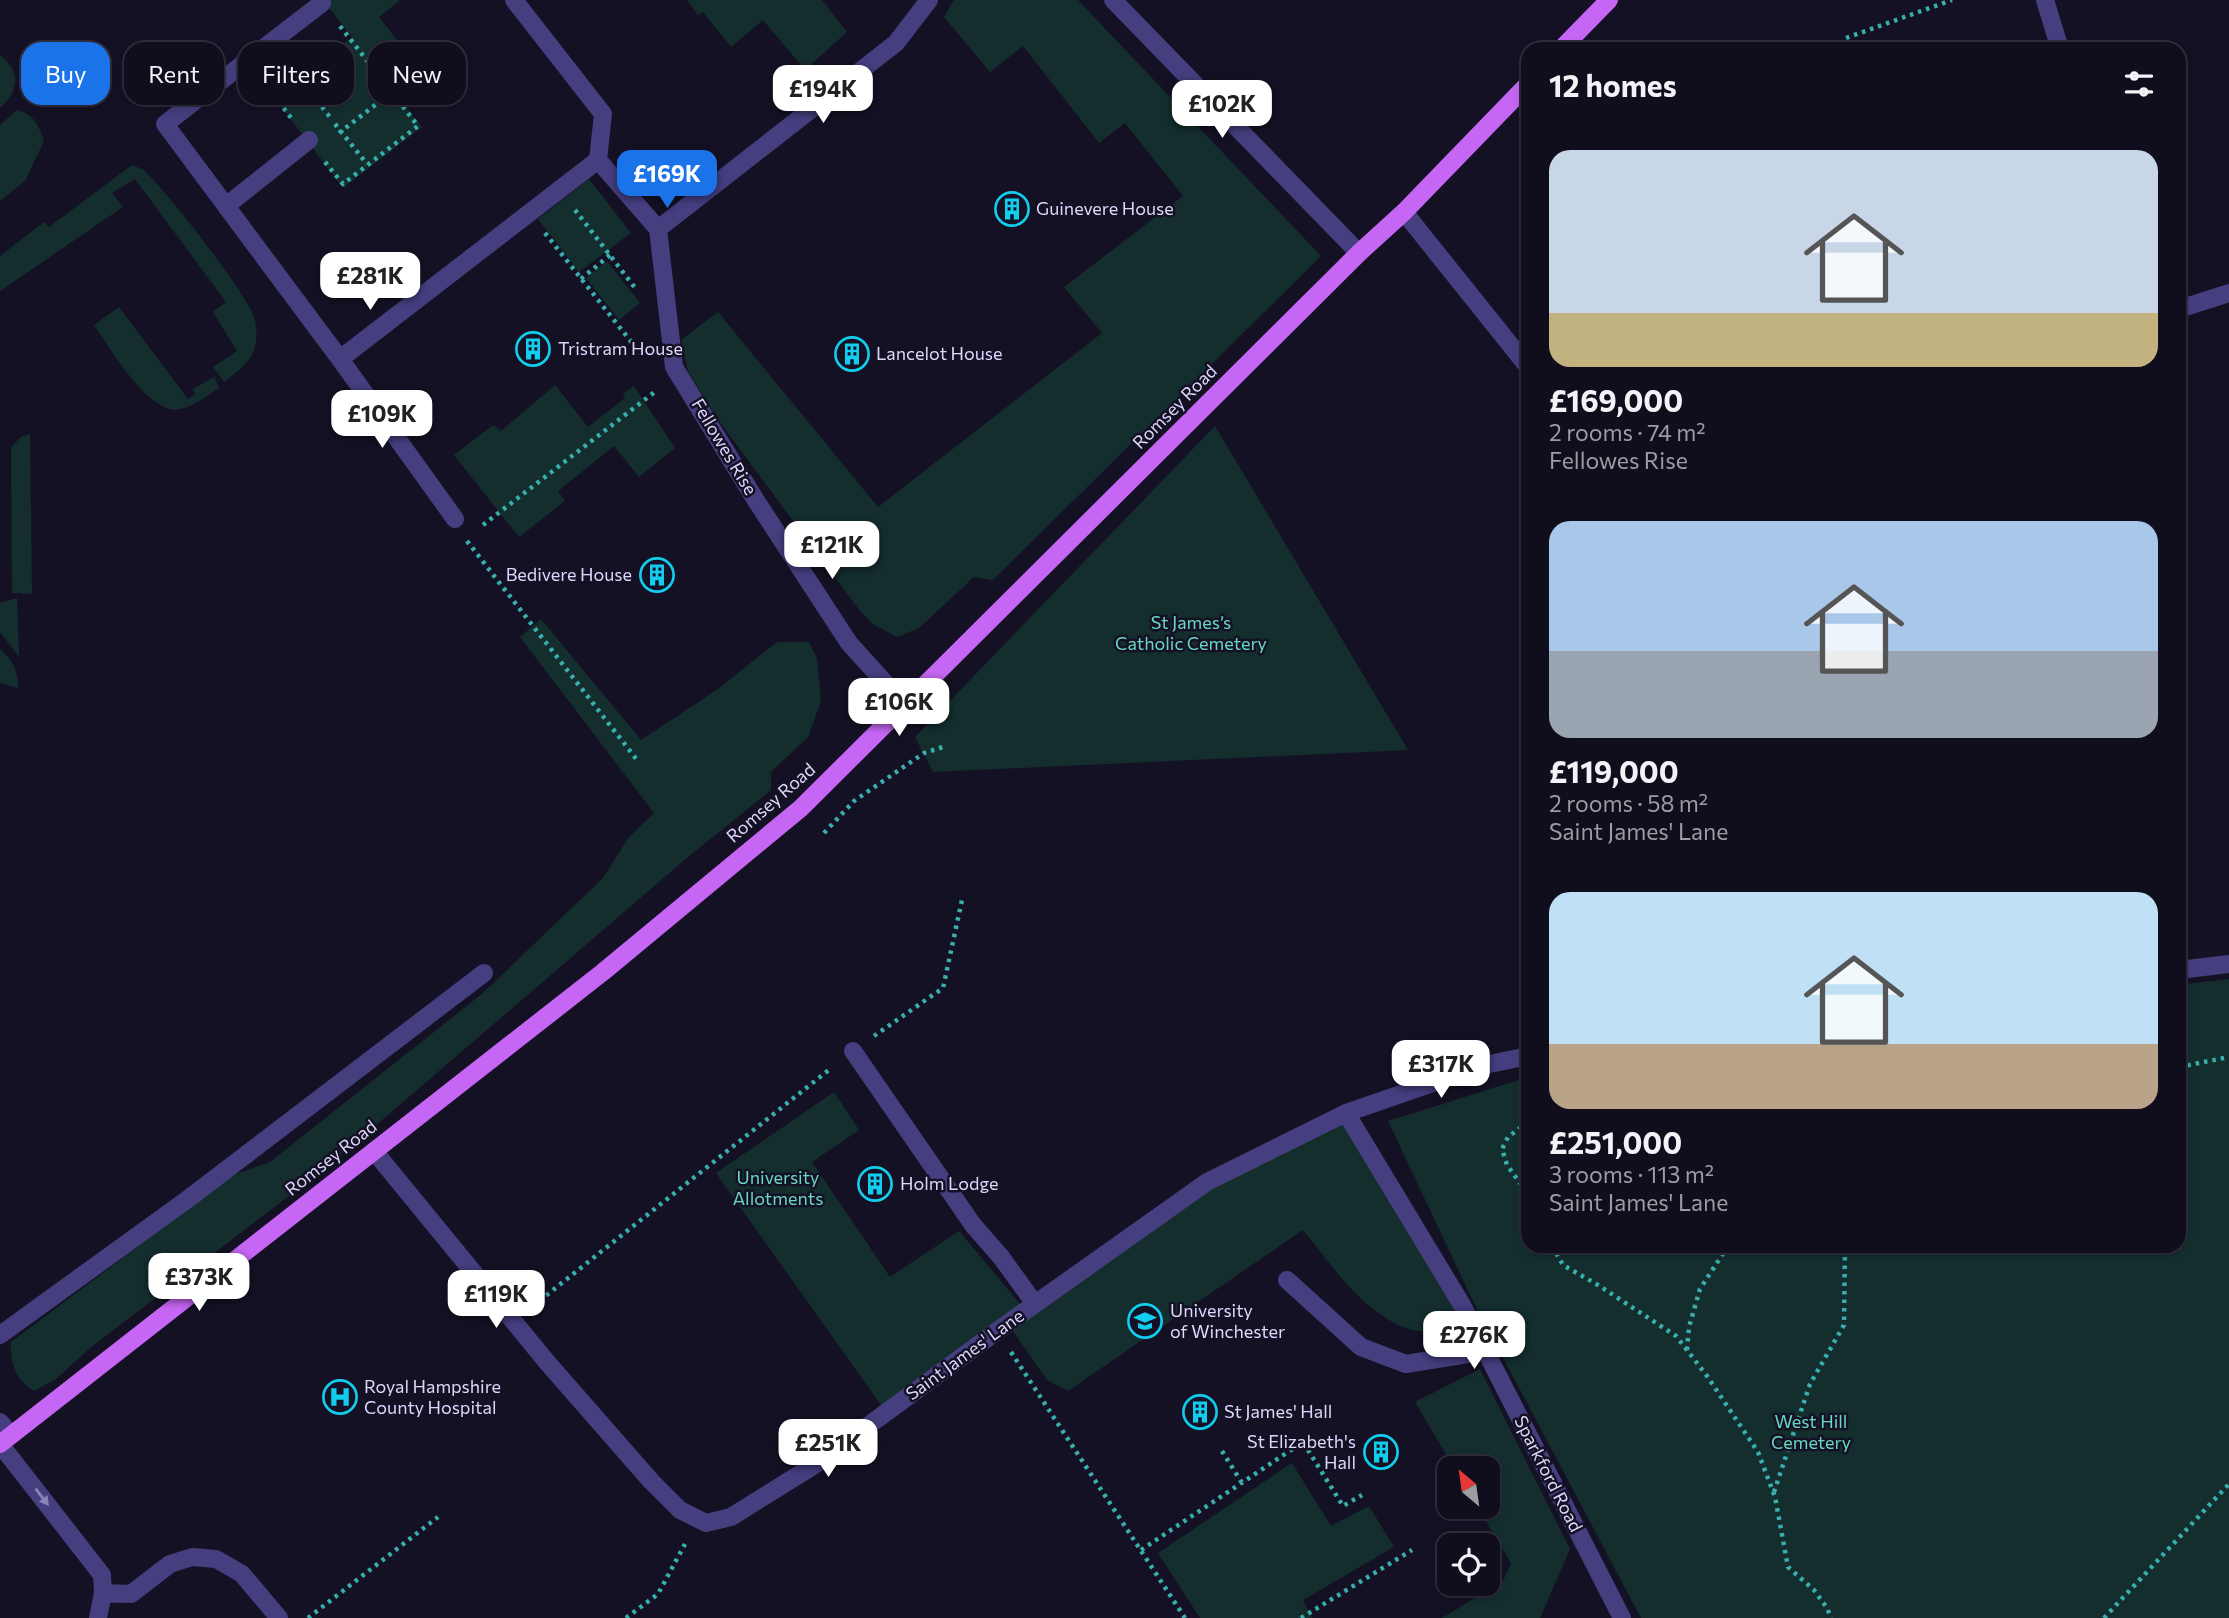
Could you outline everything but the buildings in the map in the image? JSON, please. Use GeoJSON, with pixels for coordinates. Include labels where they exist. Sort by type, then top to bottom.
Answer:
{"type":"FeatureCollection","features":[{"type":"Feature","properties":{"kind":"main road"},"geometry":{"type":"LineString","coordinates":[[1568,42],[1609,0]]}},
{"type":"Feature","properties":{"kind":"main road","name":"Romsey Road"},"geometry":{"type":"LineString","coordinates":[[4,1434],[603,972],[801,808],[1359,253],[1404,212],[1521,91]]}},
{"type":"Feature","properties":{"kind":"street"},"geometry":{"type":"LineString","coordinates":[[340,359],[598,160],[603,114],[514,0]]}},
{"type":"Feature","properties":{"kind":"street"},"geometry":{"type":"LineString","coordinates":[[598,160],[658,229],[896,43],[929,0]]}},
{"type":"Feature","properties":{"kind":"street"},"geometry":{"type":"LineString","coordinates":[[1113,0],[1359,253]]}},
{"type":"Feature","properties":{"kind":"street"},"geometry":{"type":"LineString","coordinates":[[2045,0],[2058,42]]}},
{"type":"Feature","properties":{"kind":"street"},"geometry":{"type":"LineString","coordinates":[[272,42],[322,3]]}},
{"type":"Feature","properties":{"kind":"street"},"geometry":{"type":"LineString","coordinates":[[238,68],[165,124],[456,519]]}},
{"type":"Feature","properties":{"kind":"street"},"geometry":{"type":"LineString","coordinates":[[226,206],[312,145]]}},
{"type":"Feature","properties":{"kind":"street"},"geometry":{"type":"LineString","coordinates":[[1404,212],[1521,358]]}},
{"type":"Feature","properties":{"kind":"street","name":"Fellowes Rise"},"geometry":{"type":"LineString","coordinates":[[658,229],[674,367],[671,378],[755,499],[849,643],[905,706]]}},
{"type":"Feature","properties":{"kind":"street"},"geometry":{"type":"LineString","coordinates":[[2186,307],[2229,293]]}},
{"type":"Feature","properties":{"kind":"street"},"geometry":{"type":"LineString","coordinates":[[2186,969],[2229,964]]}},
{"type":"Feature","properties":{"kind":"street"},"geometry":{"type":"LineString","coordinates":[[0,1335],[188,1199],[484,973]]}},
{"type":"Feature","properties":{"kind":"street"},"geometry":{"type":"LineString","coordinates":[[853,1051],[973,1225],[1001,1257],[1035,1304]]}},
{"type":"Feature","properties":{"kind":"street","name":"Saint James' Lane"},"geometry":{"type":"LineString","coordinates":[[699,1519],[706,1523],[732,1517],[816,1464],[1207,1182],[1346,1113],[1485,1065],[1521,1057]]}},
{"type":"Feature","properties":{"kind":"street","name":"Sparkford Road"},"geometry":{"type":"LineString","coordinates":[[1346,1113],[1462,1305],[1622,1618]]}},
{"type":"Feature","properties":{"kind":"street"},"geometry":{"type":"LineString","coordinates":[[374,1151],[651,1481],[680,1510],[699,1519]]}},
{"type":"Feature","properties":{"kind":"street"},"geometry":{"type":"LineString","coordinates":[[1287,1280],[1361,1347],[1406,1364],[1486,1351]]}},
{"type":"Feature","properties":{"kind":"street"},"geometry":{"type":"LineString","coordinates":[[4,1434],[102,1575],[103,1593],[98,1618]]}},
{"type":"Feature","properties":{"kind":"street"},"geometry":{"type":"LineString","coordinates":[[103,1593],[131,1594],[170,1564],[191,1557],[216,1559],[242,1574],[279,1618]]}},
{"type":"Feature","properties":{"kind":"path"},"geometry":{"type":"LineString","coordinates":[[1846,38],[1952,0]]}},
{"type":"Feature","properties":{"kind":"path"},"geometry":{"type":"LineString","coordinates":[[322,3],[368,62]]}},
{"type":"Feature","properties":{"kind":"path"},"geometry":{"type":"LineString","coordinates":[[281,105],[342,184],[418,126],[401,105]]}},
{"type":"Feature","properties":{"kind":"path"},"geometry":{"type":"LineString","coordinates":[[312,145],[372,105]]}},
{"type":"Feature","properties":{"kind":"path"},"geometry":{"type":"LineString","coordinates":[[559,190],[640,294]]}},
{"type":"Feature","properties":{"kind":"path"},"geometry":{"type":"LineString","coordinates":[[465,538],[671,378],[581,279],[529,213]]}},
{"type":"Feature","properties":{"kind":"path"},"geometry":{"type":"LineString","coordinates":[[581,279],[610,255]]}},
{"type":"Feature","properties":{"kind":"path"},"geometry":{"type":"LineString","coordinates":[[456,519],[465,538],[637,760]]}},
{"type":"Feature","properties":{"kind":"path"},"geometry":{"type":"LineString","coordinates":[[824,833],[854,801],[924,753],[943,747]]}},
{"type":"Feature","properties":{"kind":"path"},"geometry":{"type":"LineString","coordinates":[[514,1321],[853,1051],[943,988],[962,900]]}},
{"type":"Feature","properties":{"kind":"path"},"geometry":{"type":"LineString","coordinates":[[2186,1066],[2229,1057]]}},
{"type":"Feature","properties":{"kind":"path"},"geometry":{"type":"LineString","coordinates":[[1521,1127],[1508,1137],[1502,1149],[1507,1165],[1521,1184]]}},
{"type":"Feature","properties":{"kind":"path"},"geometry":{"type":"LineString","coordinates":[[1556,1253],[1563,1265],[1676,1336],[1731,1410],[1758,1452],[1774,1492],[1788,1567],[1814,1590],[1831,1618]]}},
{"type":"Feature","properties":{"kind":"path"},"geometry":{"type":"LineString","coordinates":[[1686,1350],[1689,1327],[1700,1289],[1723,1253]]}},
{"type":"Feature","properties":{"kind":"path"},"geometry":{"type":"LineString","coordinates":[[1774,1492],[1810,1384],[1844,1325],[1845,1253]]}},
{"type":"Feature","properties":{"kind":"path"},"geometry":{"type":"LineString","coordinates":[[997,1331],[1185,1618]]}},
{"type":"Feature","properties":{"kind":"path"},"geometry":{"type":"LineString","coordinates":[[1141,1550],[1303,1441],[1343,1506],[1363,1495]]}},
{"type":"Feature","properties":{"kind":"path"},"geometry":{"type":"LineString","coordinates":[[1222,1451],[1242,1483]]}},
{"type":"Feature","properties":{"kind":"path"},"geometry":{"type":"LineString","coordinates":[[2104,1618],[2229,1484]]}},
{"type":"Feature","properties":{"kind":"path"},"geometry":{"type":"LineString","coordinates":[[308,1618],[438,1517]]}},
{"type":"Feature","properties":{"kind":"path"},"geometry":{"type":"LineString","coordinates":[[626,1618],[658,1594],[699,1519]]}},
{"type":"Feature","properties":{"kind":"path"},"geometry":{"type":"LineString","coordinates":[[1301,1618],[1412,1550]]}},
{"type":"Feature","properties":{"kind":"green space"},"geometry":{"type":"Polygon","coordinates":[[[323,0],[400,0],[379,17],[399,42],[368,42],[368,105],[405,105],[422,127],[343,188],[280,105],[354,105],[354,42],[346,42],[352,37],[323,0]]]}},
{"type":"Feature","properties":{"kind":"green space"},"geometry":{"type":"Polygon","coordinates":[[[687,0],[822,0],[847,32],[805,70],[763,20],[731,47],[703,12],[698,15],[687,0]]]}},
{"type":"Feature","properties":{"kind":"green space"},"geometry":{"type":"Polygon","coordinates":[[[954,0],[1078,0],[1321,256],[993,580],[974,577],[919,628],[897,637],[873,624],[860,611],[716,417],[688,371],[681,340],[718,312],[878,507],[1102,333],[1064,287],[1183,196],[1125,123],[1099,143],[1023,46],[990,72],[944,17],[954,0]]]}},
{"type":"Feature","properties":{"kind":"green space"},"geometry":{"type":"Polygon","coordinates":[[[0,55],[12,68],[15,82],[11,95],[0,108],[0,55]]]}},
{"type":"Feature","properties":{"kind":"green space"},"geometry":{"type":"Polygon","coordinates":[[[17,110],[28,114],[35,121],[44,141],[25,181],[0,201],[0,125],[17,110]]]}},
{"type":"Feature","properties":{"kind":"green space"},"geometry":{"type":"Polygon","coordinates":[[[132,165],[142,169],[167,196],[223,267],[250,308],[255,320],[254,349],[246,363],[224,382],[213,367],[237,351],[213,312],[226,302],[135,179],[112,193],[123,207],[0,291],[0,256],[44,222],[49,227],[132,165]]]}},
{"type":"Feature","properties":{"kind":"green space"},"geometry":{"type":"Polygon","coordinates":[[[589,179],[631,233],[579,272],[538,219],[589,179]]]}},
{"type":"Feature","properties":{"kind":"green space"},"geometry":{"type":"Polygon","coordinates":[[[607,261],[640,303],[619,320],[586,278],[607,261]]]}},
{"type":"Feature","properties":{"kind":"green space"},"geometry":{"type":"Polygon","coordinates":[[[119,307],[188,399],[195,394],[193,389],[214,377],[219,388],[181,409],[169,409],[156,402],[131,378],[94,325],[119,307]]]}},
{"type":"Feature","properties":{"kind":"green space"},"geometry":{"type":"Polygon","coordinates":[[[555,385],[588,427],[625,398],[623,394],[634,386],[675,448],[639,477],[614,446],[558,491],[565,501],[519,537],[454,455],[493,425],[501,431],[555,385]]]}},
{"type":"Feature","properties":{"kind":"green space","name":"St James’s Catholic Cemetery"},"geometry":{"type":"Polygon","coordinates":[[[1215,426],[1408,750],[933,772],[915,737],[1215,426]]]}},
{"type":"Feature","properties":{"kind":"green space"},"geometry":{"type":"Polygon","coordinates":[[[30,434],[32,594],[12,593],[11,447],[22,436],[30,434]]]}},
{"type":"Feature","properties":{"kind":"green space"},"geometry":{"type":"Polygon","coordinates":[[[17,598],[19,657],[0,632],[0,603],[17,598]]]}},
{"type":"Feature","properties":{"kind":"green space"},"geometry":{"type":"Polygon","coordinates":[[[541,619],[641,740],[718,689],[777,642],[809,642],[817,658],[821,701],[808,737],[771,772],[771,790],[688,857],[332,1163],[90,1348],[56,1379],[34,1391],[22,1381],[15,1370],[11,1342],[233,1175],[270,1162],[483,993],[603,878],[629,837],[654,813],[520,637],[541,619]]]}},
{"type":"Feature","properties":{"kind":"green space"},"geometry":{"type":"Polygon","coordinates":[[[0,649],[14,666],[18,688],[0,683],[0,649]]]}},
{"type":"Feature","properties":{"kind":"green space","name":"West Hill Cemetery"},"geometry":{"type":"Polygon","coordinates":[[[2229,979],[2229,1618],[1641,1618],[1473,1301],[1388,1121],[1521,1079],[1521,1253],[2186,1253],[2186,984],[2229,979]]]}},
{"type":"Feature","properties":{"kind":"green space","name":"University Allotments"},"geometry":{"type":"Polygon","coordinates":[[[834,1092],[859,1130],[812,1162],[890,1277],[959,1231],[1026,1311],[1194,1191],[1346,1113],[1479,1338],[1417,1331],[1392,1322],[1350,1287],[1303,1230],[1068,1391],[1047,1380],[1008,1324],[886,1412],[716,1173],[834,1092]]]}},
{"type":"Feature","properties":{"kind":"green space"},"geometry":{"type":"Polygon","coordinates":[[[1480,1369],[1570,1549],[1540,1618],[1442,1618],[1478,1596],[1500,1596],[1500,1583],[1511,1563],[1500,1545],[1500,1533],[1493,1533],[1484,1519],[1500,1519],[1500,1456],[1447,1456],[1415,1402],[1480,1369]]]}},
{"type":"Feature","properties":{"kind":"green space"},"geometry":{"type":"Polygon","coordinates":[[[1292,1463],[1331,1526],[1369,1506],[1394,1547],[1303,1600],[1312,1618],[1200,1618],[1158,1553],[1292,1463]]]}},
{"type":"Feature","properties":{"kind":"place","name":"Guinevere House"},"geometry":{"type":"Point","coordinates":[1012,209]}},
{"type":"Feature","properties":{"kind":"place","name":"Tristram House"},"geometry":{"type":"Point","coordinates":[533,349]}},
{"type":"Feature","properties":{"kind":"place","name":"Lancelot House"},"geometry":{"type":"Point","coordinates":[852,354]}},
{"type":"Feature","properties":{"kind":"place","name":"Bedivere House"},"geometry":{"type":"Point","coordinates":[657,575]}},
{"type":"Feature","properties":{"kind":"place","name":"Holm Lodge"},"geometry":{"type":"Point","coordinates":[875,1184]}},
{"type":"Feature","properties":{"kind":"place","name":"University of Winchester"},"geometry":{"type":"Point","coordinates":[1145,1321]}},
{"type":"Feature","properties":{"kind":"place","name":"Royal Hampshire County Hospital"},"geometry":{"type":"Point","coordinates":[340,1397]}},
{"type":"Feature","properties":{"kind":"place","name":"St James' Hall"},"geometry":{"type":"Point","coordinates":[1200,1412]}},
{"type":"Feature","properties":{"kind":"place","name":"St Elizabeth's Hall"},"geometry":{"type":"Point","coordinates":[1381,1452]}}]}
